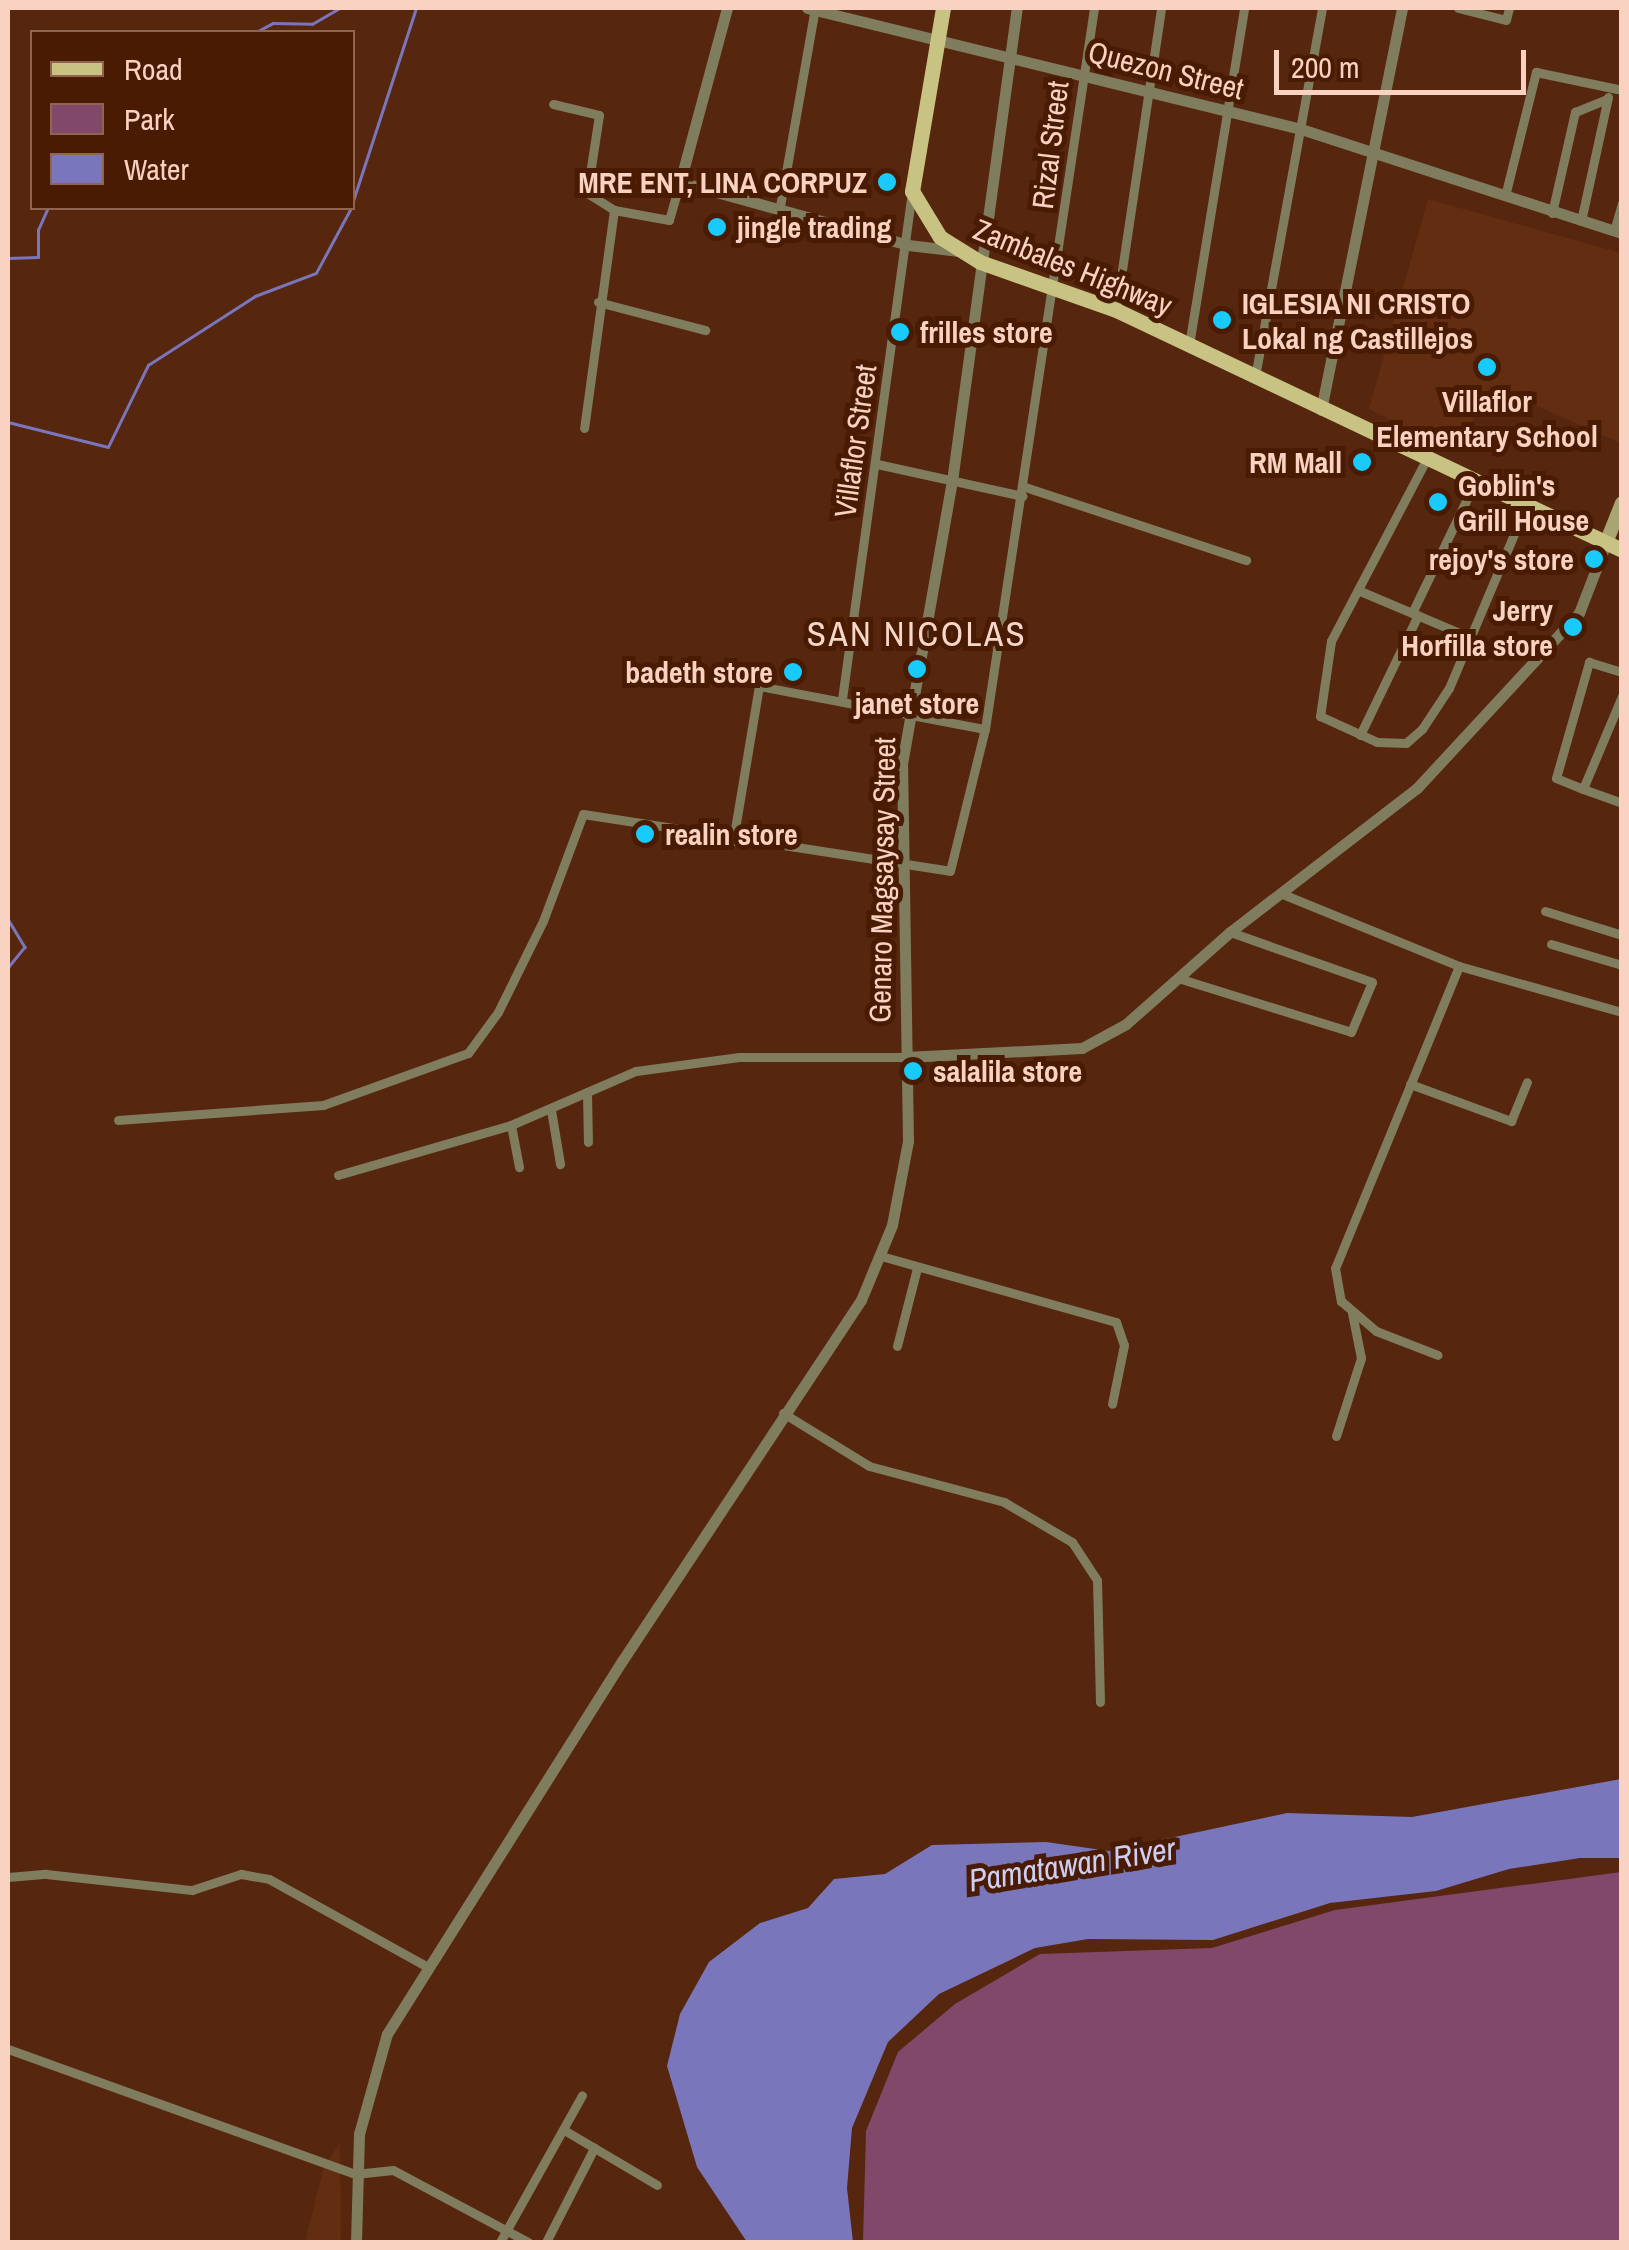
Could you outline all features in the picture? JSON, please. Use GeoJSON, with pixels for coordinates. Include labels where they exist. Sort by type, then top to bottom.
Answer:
{"type":"FeatureCollection","features":[{"type":"Feature","properties":{"kind":"main road"},"geometry":{"type":"LineString","coordinates":[[912,190],[943,8]]}},
{"type":"Feature","properties":{"kind":"main road","name":"Zambales Highway"},"geometry":{"type":"LineString","coordinates":[[912,190],[923,217],[959,251],[980,262],[1116,310],[1614,546]]}},
{"type":"Feature","properties":{"kind":"main road"},"geometry":{"type":"LineString","coordinates":[[1614,546],[1622,503]]}},
{"type":"Feature","properties":{"kind":"street"},"geometry":{"type":"LineString","coordinates":[[553,104],[599,115],[587,193],[614,210],[669,220],[727,8]]}},
{"type":"Feature","properties":{"kind":"street"},"geometry":{"type":"LineString","coordinates":[[780,212],[812,8]]}},
{"type":"Feature","properties":{"kind":"street","name":"Quezon Street"},"geometry":{"type":"LineString","coordinates":[[812,8],[1301,129],[1506,192],[1552,213],[1618,232]]}},
{"type":"Feature","properties":{"kind":"street","name":"Genaro Magsaysay Street"},"geometry":{"type":"LineString","coordinates":[[356,2242],[355,2174],[377,2056],[428,1968],[784,1413],[861,1300],[881,1256],[908,1141],[902,764],[952,481],[1017,8]]}},
{"type":"Feature","properties":{"kind":"street","name":"Rizal Street"},"geometry":{"type":"LineString","coordinates":[[902,864],[950,871],[985,729],[1056,288],[1094,8]]}},
{"type":"Feature","properties":{"kind":"street"},"geometry":{"type":"LineString","coordinates":[[1116,310],[1161,8]]}},
{"type":"Feature","properties":{"kind":"street"},"geometry":{"type":"LineString","coordinates":[[1189,345],[1244,8]]}},
{"type":"Feature","properties":{"kind":"street"},"geometry":{"type":"LineString","coordinates":[[1254,377],[1322,8]]}},
{"type":"Feature","properties":{"kind":"street"},"geometry":{"type":"LineString","coordinates":[[1321,410],[1402,8]]}},
{"type":"Feature","properties":{"kind":"street"},"geometry":{"type":"LineString","coordinates":[[1458,8],[1506,20],[1509,8]]}},
{"type":"Feature","properties":{"kind":"street"},"geometry":{"type":"LineString","coordinates":[[1506,192],[1536,72],[1616,89],[1608,99],[1581,221]]}},
{"type":"Feature","properties":{"kind":"street"},"geometry":{"type":"LineString","coordinates":[[1552,213],[1576,112],[1608,99]]}},
{"type":"Feature","properties":{"kind":"street"},"geometry":{"type":"LineString","coordinates":[[680,182],[908,245],[959,251]]}},
{"type":"Feature","properties":{"kind":"street","name":"Villaflor Street"},"geometry":{"type":"LineString","coordinates":[[842,699],[908,245],[912,190]]}},
{"type":"Feature","properties":{"kind":"street"},"geometry":{"type":"LineString","coordinates":[[1618,232],[1622,203]]}},
{"type":"Feature","properties":{"kind":"street"},"geometry":{"type":"LineString","coordinates":[[584,428],[598,302],[614,210]]}},
{"type":"Feature","properties":{"kind":"street"},"geometry":{"type":"LineString","coordinates":[[598,302],[705,330]]}},
{"type":"Feature","properties":{"kind":"street"},"geometry":{"type":"LineString","coordinates":[[1426,460],[1331,641],[1318,696],[1320,716],[1360,734],[1406,743],[1422,729],[1449,688],[1526,506]]}},
{"type":"Feature","properties":{"kind":"street"},"geometry":{"type":"LineString","coordinates":[[877,464],[1024,492],[1246,560]]}},
{"type":"Feature","properties":{"kind":"street"},"geometry":{"type":"LineString","coordinates":[[1360,734],[1475,482]]}},
{"type":"Feature","properties":{"kind":"street"},"geometry":{"type":"LineString","coordinates":[[338,1176],[511,1125],[636,1071],[739,1057],[906,1057],[1082,1048],[1126,1024],[1230,932],[1417,788],[1580,614],[1614,546]]}},
{"type":"Feature","properties":{"kind":"street"},"geometry":{"type":"LineString","coordinates":[[1360,591],[1469,637]]}},
{"type":"Feature","properties":{"kind":"street"},"geometry":{"type":"LineString","coordinates":[[1622,672],[1589,662],[1556,778],[1622,803]]}},
{"type":"Feature","properties":{"kind":"street"},"geometry":{"type":"LineString","coordinates":[[733,841],[759,686],[985,729]]}},
{"type":"Feature","properties":{"kind":"street"},"geometry":{"type":"LineString","coordinates":[[1583,789],[1622,696]]}},
{"type":"Feature","properties":{"kind":"street"},"geometry":{"type":"LineString","coordinates":[[118,1120],[323,1105],[468,1053],[498,1012],[544,921],[583,814],[733,841],[902,864]]}},
{"type":"Feature","properties":{"kind":"street"},"geometry":{"type":"LineString","coordinates":[[1280,893],[1459,966],[1622,1012]]}},
{"type":"Feature","properties":{"kind":"street"},"geometry":{"type":"LineString","coordinates":[[1545,911],[1622,934]]}},
{"type":"Feature","properties":{"kind":"street"},"geometry":{"type":"LineString","coordinates":[[1178,978],[1350,1032],[1372,982],[1230,932]]}},
{"type":"Feature","properties":{"kind":"street"},"geometry":{"type":"LineString","coordinates":[[1551,944],[1622,965]]}},
{"type":"Feature","properties":{"kind":"street"},"geometry":{"type":"LineString","coordinates":[[1438,1354],[1376,1330],[1352,1310],[1335,1293],[1335,1268],[1459,966]]}},
{"type":"Feature","properties":{"kind":"street"},"geometry":{"type":"LineString","coordinates":[[1410,1084],[1511,1121],[1528,1082]]}},
{"type":"Feature","properties":{"kind":"street"},"geometry":{"type":"LineString","coordinates":[[586,1092],[588,1142]]}},
{"type":"Feature","properties":{"kind":"street"},"geometry":{"type":"LineString","coordinates":[[551,1110],[560,1164]]}},
{"type":"Feature","properties":{"kind":"street"},"geometry":{"type":"LineString","coordinates":[[511,1125],[519,1167]]}},
{"type":"Feature","properties":{"kind":"street"},"geometry":{"type":"LineString","coordinates":[[881,1256],[1116,1322],[1124,1346],[1112,1404]]}},
{"type":"Feature","properties":{"kind":"street"},"geometry":{"type":"LineString","coordinates":[[897,1346],[917,1268]]}},
{"type":"Feature","properties":{"kind":"street"},"geometry":{"type":"LineString","coordinates":[[1336,1436],[1361,1358],[1352,1310]]}},
{"type":"Feature","properties":{"kind":"street"},"geometry":{"type":"LineString","coordinates":[[784,1413],[869,1466],[1004,1502],[1072,1542],[1097,1580],[1100,1702]]}},
{"type":"Feature","properties":{"kind":"street"},"geometry":{"type":"LineString","coordinates":[[8,1877],[46,1874],[192,1890],[241,1874],[269,1878],[428,1968]]}},
{"type":"Feature","properties":{"kind":"street"},"geometry":{"type":"LineString","coordinates":[[8,2049],[355,2174],[393,2170],[528,2242]]}},
{"type":"Feature","properties":{"kind":"street"},"geometry":{"type":"LineString","coordinates":[[500,2242],[582,2096]]}},
{"type":"Feature","properties":{"kind":"street"},"geometry":{"type":"LineString","coordinates":[[564,2130],[657,2184]]}},
{"type":"Feature","properties":{"kind":"street"},"geometry":{"type":"LineString","coordinates":[[546,2242],[594,2148]]}},
{"type":"Feature","properties":{"kind":"shaded area"},"geometry":{"type":"Polygon","coordinates":[[[1428,199],[1621,253],[1621,443],[1491,386],[1456,453],[1369,409],[1428,199]]]}},
{"type":"Feature","properties":{"kind":"shaded area"},"geometry":{"type":"Polygon","coordinates":[[[340,2143],[341,2242],[305,2242],[324,2166],[340,2143]]]}},
{"type":"Feature","properties":{"kind":"green space"},"geometry":{"type":"Polygon","coordinates":[[[1621,1872],[1621,2242],[863,2242],[866,2131],[898,2052],[955,2004],[1040,1954],[1212,1948],[1335,1910],[1621,1872]]]}},
{"type":"Feature","properties":{"kind":"water","name":"Pamatawan River"},"geometry":{"type":"Polygon","coordinates":[[[1621,1779],[1621,1858],[1580,1858],[1509,1869],[1436,1891],[1330,1903],[1213,1940],[1088,1939],[1035,1948],[939,1994],[888,2042],[852,2128],[847,2188],[853,2242],[747,2242],[697,2167],[667,2066],[680,2014],[709,1962],[760,1923],[808,1908],[834,1879],[885,1874],[932,1845],[1046,1842],[1109,1851],[1287,1813],[1412,1817],[1621,1779]]]}},
{"type":"Feature","properties":{"kind":"waterway"},"geometry":{"type":"LineString","coordinates":[[260,30],[273,23],[312,24],[340,8]]}},
{"type":"Feature","properties":{"kind":"waterway"},"geometry":{"type":"LineString","coordinates":[[355,195],[416,8]]}},
{"type":"Feature","properties":{"kind":"waterway"},"geometry":{"type":"LineString","coordinates":[[8,258],[38,257],[38,230],[47,210]]}},
{"type":"Feature","properties":{"kind":"waterway"},"geometry":{"type":"LineString","coordinates":[[8,422],[108,447],[148,365],[255,296],[316,273],[350,210]]}},
{"type":"Feature","properties":{"kind":"waterway"},"geometry":{"type":"LineString","coordinates":[[8,919],[25,947],[8,968]]}},
{"type":"Feature","properties":{"kind":"place","name":"MRE ENT, LINA CORPUZ"},"geometry":{"type":"Point","coordinates":[887,182]}},
{"type":"Feature","properties":{"kind":"place","name":"jingle trading"},"geometry":{"type":"Point","coordinates":[717,227]}},
{"type":"Feature","properties":{"kind":"place","name":"IGLESIA NI CRISTO Lokal ng Castillejos"},"geometry":{"type":"Point","coordinates":[1222,320]}},
{"type":"Feature","properties":{"kind":"place","name":"frilles store"},"geometry":{"type":"Point","coordinates":[900,332]}},
{"type":"Feature","properties":{"kind":"place","name":"Villaflor Elementary School"},"geometry":{"type":"Point","coordinates":[1487,367]}},
{"type":"Feature","properties":{"kind":"place","name":"RM Mall"},"geometry":{"type":"Point","coordinates":[1362,462]}},
{"type":"Feature","properties":{"kind":"place","name":"Goblin's Grill House"},"geometry":{"type":"Point","coordinates":[1438,502]}},
{"type":"Feature","properties":{"kind":"place","name":"rejoy's store"},"geometry":{"type":"Point","coordinates":[1594,559]}},
{"type":"Feature","properties":{"kind":"place","name":"Jerry Horfilla store"},"geometry":{"type":"Point","coordinates":[1573,627]}},
{"type":"Feature","properties":{"kind":"place","name":"janet store"},"geometry":{"type":"Point","coordinates":[917,669]}},
{"type":"Feature","properties":{"kind":"place","name":"badeth store"},"geometry":{"type":"Point","coordinates":[793,672]}},
{"type":"Feature","properties":{"kind":"place","name":"realin store"},"geometry":{"type":"Point","coordinates":[645,834]}},
{"type":"Feature","properties":{"kind":"place","name":"salalila store"},"geometry":{"type":"Point","coordinates":[913,1071]}},
{"type":"Feature","properties":{"kind":"district","name":"SAN NICOLAS"},"geometry":{"type":"Point","coordinates":[917,634]}}]}
